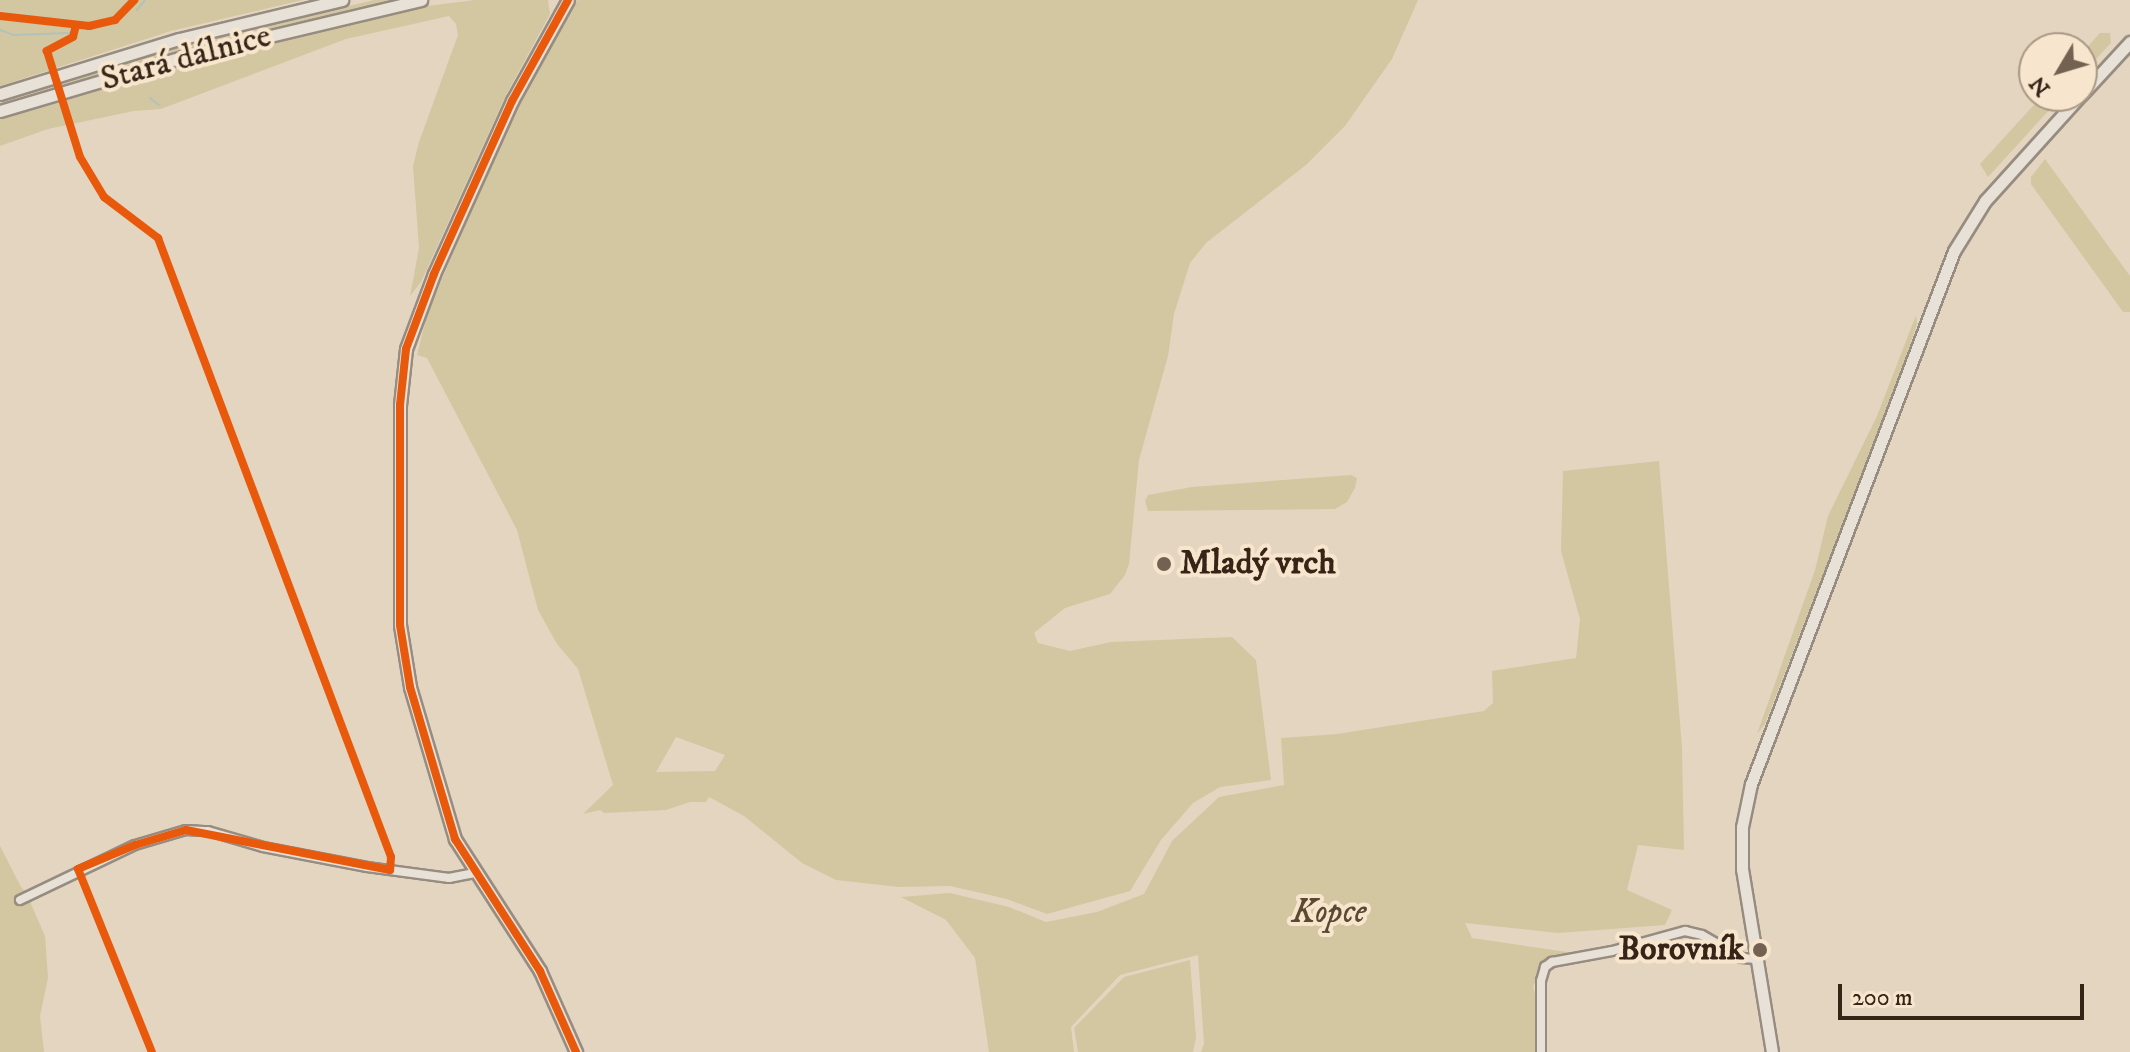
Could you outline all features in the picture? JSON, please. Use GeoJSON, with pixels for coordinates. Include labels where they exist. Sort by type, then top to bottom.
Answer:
{"type":"FeatureCollection","features":[{"type":"Feature","properties":{"kind":"street","name":"Stará dálnice"},"geometry":{"type":"LineString","coordinates":[[0,94],[179,39],[342,0]]}},
{"type":"Feature","properties":{"kind":"street","name":"Stará dálnice"},"geometry":{"type":"LineString","coordinates":[[0,111],[322,21],[421,0]]}},
{"type":"Feature","properties":{"kind":"street"},"geometry":{"type":"LineString","coordinates":[[559,0],[559,15]]}},
{"type":"Feature","properties":{"kind":"street"},"geometry":{"type":"LineString","coordinates":[[568,0],[512,101],[412,329],[401,373],[402,653],[450,825],[475,873],[540,971],[576,1052]]}},
{"type":"Feature","properties":{"kind":"street"},"geometry":{"type":"LineString","coordinates":[[2098,77],[2130,42]]}},
{"type":"Feature","properties":{"kind":"street"},"geometry":{"type":"LineString","coordinates":[[1772,1052],[1741,841],[1747,798],[1768,734],[1960,238],[1985,201],[2066,112]]}},
{"type":"Feature","properties":{"kind":"street"},"geometry":{"type":"LineString","coordinates":[[20,900],[135,845],[186,830],[208,831],[274,849],[367,867],[449,878],[475,873]]}},
{"type":"Feature","properties":{"kind":"street"},"geometry":{"type":"LineString","coordinates":[[1541,1052],[1540,989],[1542,973],[1552,962],[1612,951],[1685,931],[1702,935],[1742,958],[1756,959]]}},
{"type":"Feature","properties":{"kind":"green space"},"geometry":{"type":"Polygon","coordinates":[[[0,0],[303,0],[171,31],[0,86],[0,0]]]}},
{"type":"Feature","properties":{"kind":"green space"},"geometry":{"type":"Polygon","coordinates":[[[374,0],[402,0],[210,43],[0,103],[20,94],[155,53],[374,0]]]}},
{"type":"Feature","properties":{"kind":"green space"},"geometry":{"type":"Polygon","coordinates":[[[475,0],[548,0],[550,14],[506,95],[421,282],[410,296],[419,248],[413,166],[458,35],[456,24],[449,16],[346,39],[161,109],[134,111],[48,129],[0,146],[0,118],[42,104],[323,27],[419,7],[475,0]]]}},
{"type":"Feature","properties":{"kind":"green space"},"geometry":{"type":"Polygon","coordinates":[[[578,0],[1418,0],[1392,59],[1345,126],[1306,165],[1206,243],[1190,263],[1174,314],[1168,356],[1139,460],[1129,564],[1125,575],[1110,594],[1065,608],[1034,633],[1038,643],[1070,651],[1111,642],[1232,637],[1256,660],[1271,780],[1220,787],[1193,803],[1161,840],[1130,891],[1047,914],[1007,899],[950,886],[899,887],[836,880],[802,863],[744,816],[709,797],[706,802],[690,802],[666,810],[604,813],[600,810],[583,814],[613,785],[578,669],[557,644],[538,610],[517,530],[427,358],[417,355],[428,311],[519,102],[578,0]],[[676,737],[656,772],[715,771],[725,755],[676,737]]]}},
{"type":"Feature","properties":{"kind":"green space"},"geometry":{"type":"Polygon","coordinates":[[[2110,33],[2111,43],[2098,57],[2098,35],[2110,33]]]}},
{"type":"Feature","properties":{"kind":"green space"},"geometry":{"type":"Polygon","coordinates":[[[2027,112],[2047,112],[1988,177],[1980,164],[2027,112]]]}},
{"type":"Feature","properties":{"kind":"green space"},"geometry":{"type":"Polygon","coordinates":[[[2045,159],[2130,276],[2130,312],[2123,312],[2031,184],[2031,177],[2045,159]]]}},
{"type":"Feature","properties":{"kind":"green space"},"geometry":{"type":"Polygon","coordinates":[[[1916,315],[1917,324],[1896,386],[1765,724],[1757,734],[1815,570],[1828,516],[1877,416],[1916,315]]]}},
{"type":"Feature","properties":{"kind":"green space","name":"Kopce"},"geometry":{"type":"Polygon","coordinates":[[[1659,461],[1682,748],[1684,850],[1638,845],[1627,890],[1672,910],[1665,925],[1558,933],[1465,923],[1472,938],[1574,953],[1544,962],[1533,987],[1539,1009],[1536,1052],[1201,1052],[1204,1044],[1198,955],[1120,975],[1071,1027],[1074,1052],[989,1052],[975,958],[946,920],[901,897],[950,893],[1009,907],[1046,922],[1097,912],[1144,894],[1172,841],[1219,797],[1284,785],[1281,738],[1337,734],[1484,711],[1493,703],[1492,671],[1576,658],[1580,619],[1561,551],[1563,471],[1659,461]]]}},
{"type":"Feature","properties":{"kind":"green space"},"geometry":{"type":"Polygon","coordinates":[[[1351,475],[1357,478],[1355,488],[1347,502],[1335,509],[1148,511],[1145,501],[1148,495],[1192,487],[1351,475]]]}},
{"type":"Feature","properties":{"kind":"green space"},"geometry":{"type":"Polygon","coordinates":[[[0,846],[21,887],[32,898],[31,904],[45,936],[48,978],[40,1016],[44,1052],[0,1052],[0,846]]]}},
{"type":"Feature","properties":{"kind":"green space"},"geometry":{"type":"Polygon","coordinates":[[[1190,960],[1196,1038],[1193,1052],[1078,1052],[1074,1028],[1124,977],[1190,960]]]}},
{"type":"Feature","properties":{"kind":"waterway"},"geometry":{"type":"LineString","coordinates":[[137,10],[145,0]]}},
{"type":"Feature","properties":{"kind":"waterway"},"geometry":{"type":"LineString","coordinates":[[0,30],[14,35],[69,33]]}},
{"type":"Feature","properties":{"kind":"waterway"},"geometry":{"type":"LineString","coordinates":[[150,98],[159,105]]}},
{"type":"Feature","properties":{"kind":"cycle path"},"geometry":{"type":"LineString","coordinates":[[0,16],[89,26],[115,20],[134,0]]}},
{"type":"Feature","properties":{"kind":"cycle path"},"geometry":{"type":"LineString","coordinates":[[568,0],[512,101],[434,274],[406,349],[400,405],[400,625],[410,687],[455,839],[540,971],[576,1052]]}},
{"type":"Feature","properties":{"kind":"cycle path"},"geometry":{"type":"LineString","coordinates":[[76,25],[73,37],[47,51],[80,157],[104,197],[158,238],[391,857],[390,870],[186,830],[135,845],[78,869],[152,1052]]}},
{"type":"Feature","properties":{"kind":"place","name":"Mladý vrch"},"geometry":{"type":"Point","coordinates":[1164,564]}},
{"type":"Feature","properties":{"kind":"place","name":"Borovník"},"geometry":{"type":"Point","coordinates":[1760,950]}}]}
